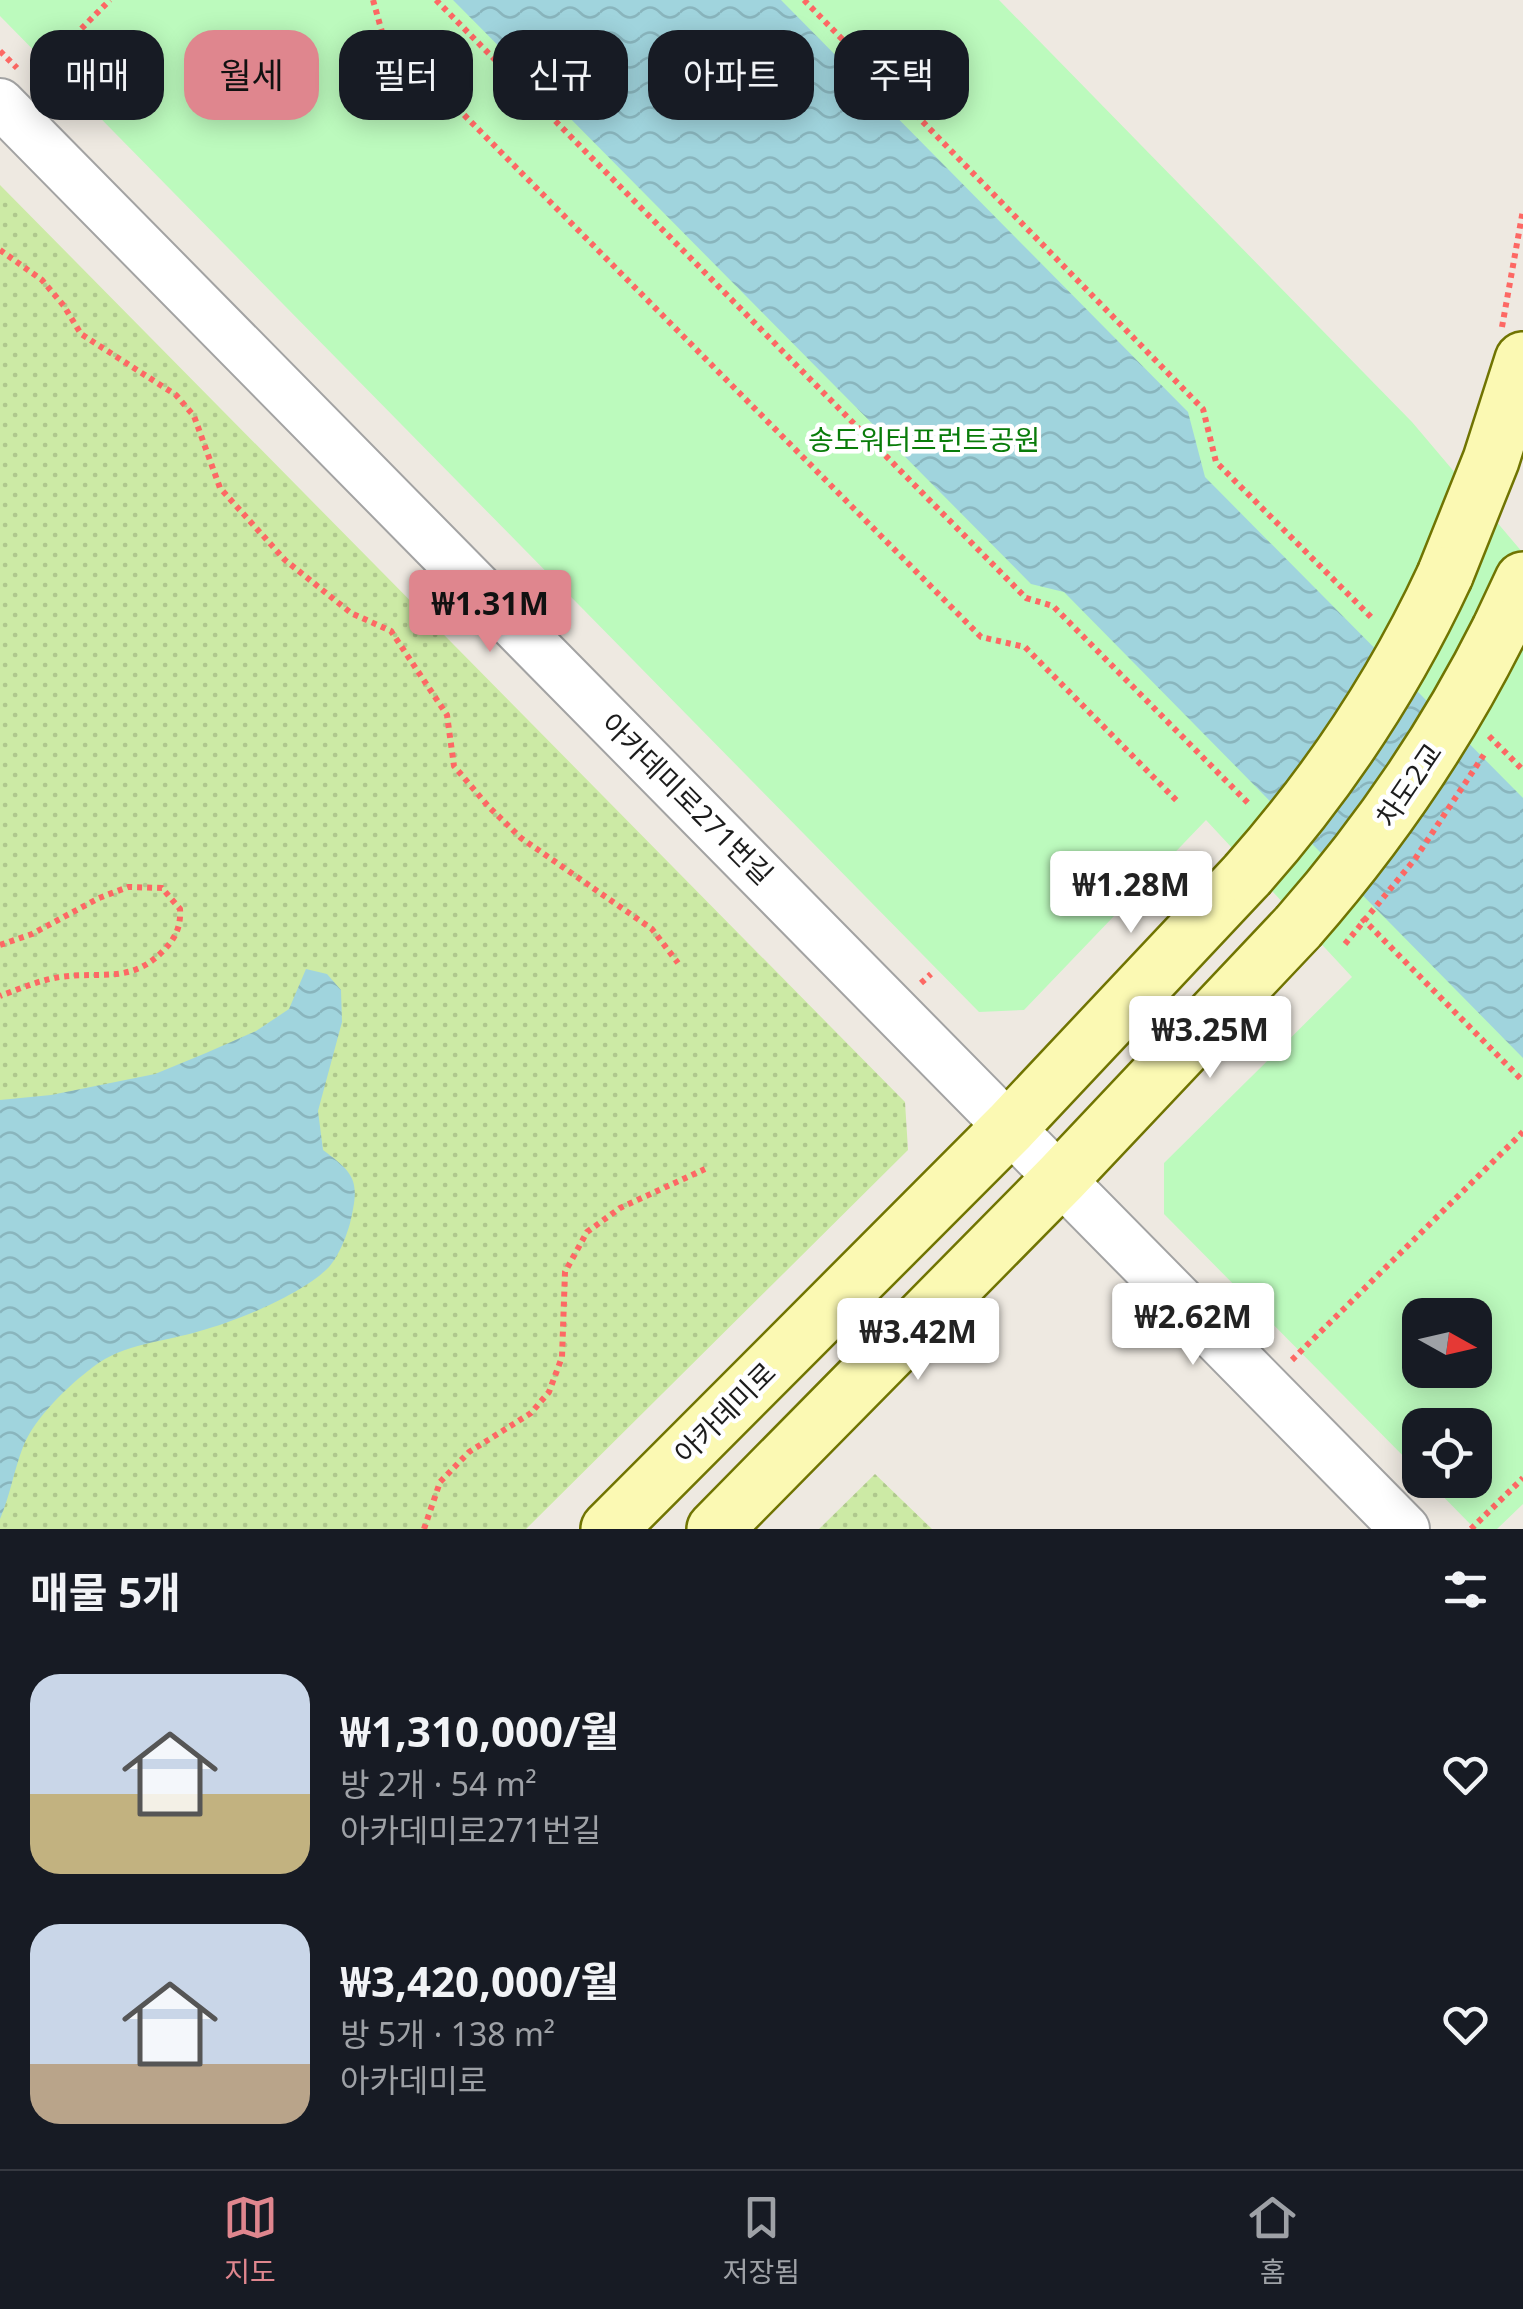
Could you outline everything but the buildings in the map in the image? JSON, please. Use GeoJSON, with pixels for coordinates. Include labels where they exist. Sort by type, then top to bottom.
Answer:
{"type":"FeatureCollection","features":[{"type":"Feature","properties":{"kind":"main road"},"geometry":{"type":"LineString","coordinates":[[715,1529],[1036,1153],[1356,736],[1415,637],[1446,575],[1523,360]]}},
{"type":"Feature","properties":{"kind":"main road","name":"차도2교"},"geometry":{"type":"LineString","coordinates":[[1036,1153],[1298,927],[1381,828],[1416,779],[1453,719],[1523,580]]}},
{"type":"Feature","properties":{"kind":"main road","name":"아카데미로"},"geometry":{"type":"LineString","coordinates":[[609,1529],[1036,1153]]}},
{"type":"Feature","properties":{"kind":"street","name":"아카데미로271번길"},"geometry":{"type":"LineString","coordinates":[[0,103],[1405,1529]]}},
{"type":"Feature","properties":{"kind":"path"},"geometry":{"type":"LineString","coordinates":[[80,30],[110,0]]}},
{"type":"Feature","properties":{"kind":"path"},"geometry":{"type":"LineString","coordinates":[[373,0],[382,32],[981,637],[1025,647],[1178,802]]}},
{"type":"Feature","properties":{"kind":"path"},"geometry":{"type":"LineString","coordinates":[[436,0],[1026,598],[1053,606],[1260,815]]}},
{"type":"Feature","properties":{"kind":"path"},"geometry":{"type":"LineString","coordinates":[[804,0],[1203,409],[1216,462],[1384,630]]}},
{"type":"Feature","properties":{"kind":"path"},"geometry":{"type":"LineString","coordinates":[[0,250],[42,280],[81,334],[176,395],[194,416],[220,488],[272,547],[351,613],[391,631],[447,715],[454,766],[488,806],[520,838],[652,929],[678,963]]}},
{"type":"Feature","properties":{"kind":"path"},"geometry":{"type":"LineString","coordinates":[[1481,728],[1523,770]]}},
{"type":"Feature","properties":{"kind":"path"},"geometry":{"type":"LineString","coordinates":[[0,945],[32,934],[128,887],[162,888],[180,909],[180,926],[166,948],[144,968],[114,976],[54,978],[0,996]]}},
{"type":"Feature","properties":{"kind":"path"},"geometry":{"type":"LineString","coordinates":[[1357,913],[1523,1081]]}},
{"type":"Feature","properties":{"kind":"path"},"geometry":{"type":"LineString","coordinates":[[920,984],[931,974]]}},
{"type":"Feature","properties":{"kind":"path"},"geometry":{"type":"LineString","coordinates":[[1291,1360],[1521,1134]]}},
{"type":"Feature","properties":{"kind":"path"},"geometry":{"type":"LineString","coordinates":[[424,1529],[440,1482],[468,1452],[531,1413],[549,1392],[562,1356],[566,1272],[587,1232],[620,1208],[705,1169]]}},
{"type":"Feature","properties":{"kind":"path"},"geometry":{"type":"LineString","coordinates":[[1471,1529],[1523,1478]]}},
{"type":"Feature","properties":{"kind":"green space","name":"송도워터프런트공원"},"geometry":{"type":"Polygon","coordinates":[[[0,0],[999,0],[1412,422],[1523,553],[1523,1504],[1497,1529],[1475,1529],[1445,1498],[1492,1498],[1492,1408],[1402,1408],[1402,1455],[1164,1214],[1164,1163],[1352,977],[1206,820],[1024,1010],[979,1012],[102,120],[164,120],[164,30],[30,30],[30,47],[0,16],[0,0]]]}},
{"type":"Feature","properties":{"kind":"green space"},"geometry":{"type":"Polygon","coordinates":[[[0,185],[905,1102],[908,1150],[526,1529],[0,1529],[0,185]]]}},
{"type":"Feature","properties":{"kind":"green space"},"geometry":{"type":"Polygon","coordinates":[[[875,1474],[932,1529],[819,1529],[875,1474]]]}},
{"type":"Feature","properties":{"kind":"water"},"geometry":{"type":"Polygon","coordinates":[[[453,0],[781,0],[811,30],[648,30],[648,120],[814,120],[814,33],[834,54],[834,120],[900,120],[1188,412],[1205,477],[1523,798],[1523,1058],[1064,592],[1031,584],[572,120],[628,120],[628,30],[493,30],[493,40],[453,0]]]}},
{"type":"Feature","properties":{"kind":"water"},"geometry":{"type":"Polygon","coordinates":[[[306,969],[327,974],[341,990],[342,1022],[318,1111],[323,1150],[342,1165],[354,1186],[350,1225],[336,1257],[318,1277],[269,1305],[215,1326],[131,1348],[93,1367],[53,1403],[28,1436],[0,1519],[0,1100],[51,1095],[155,1074],[206,1053],[256,1031],[289,1009],[306,969]]]}}]}
